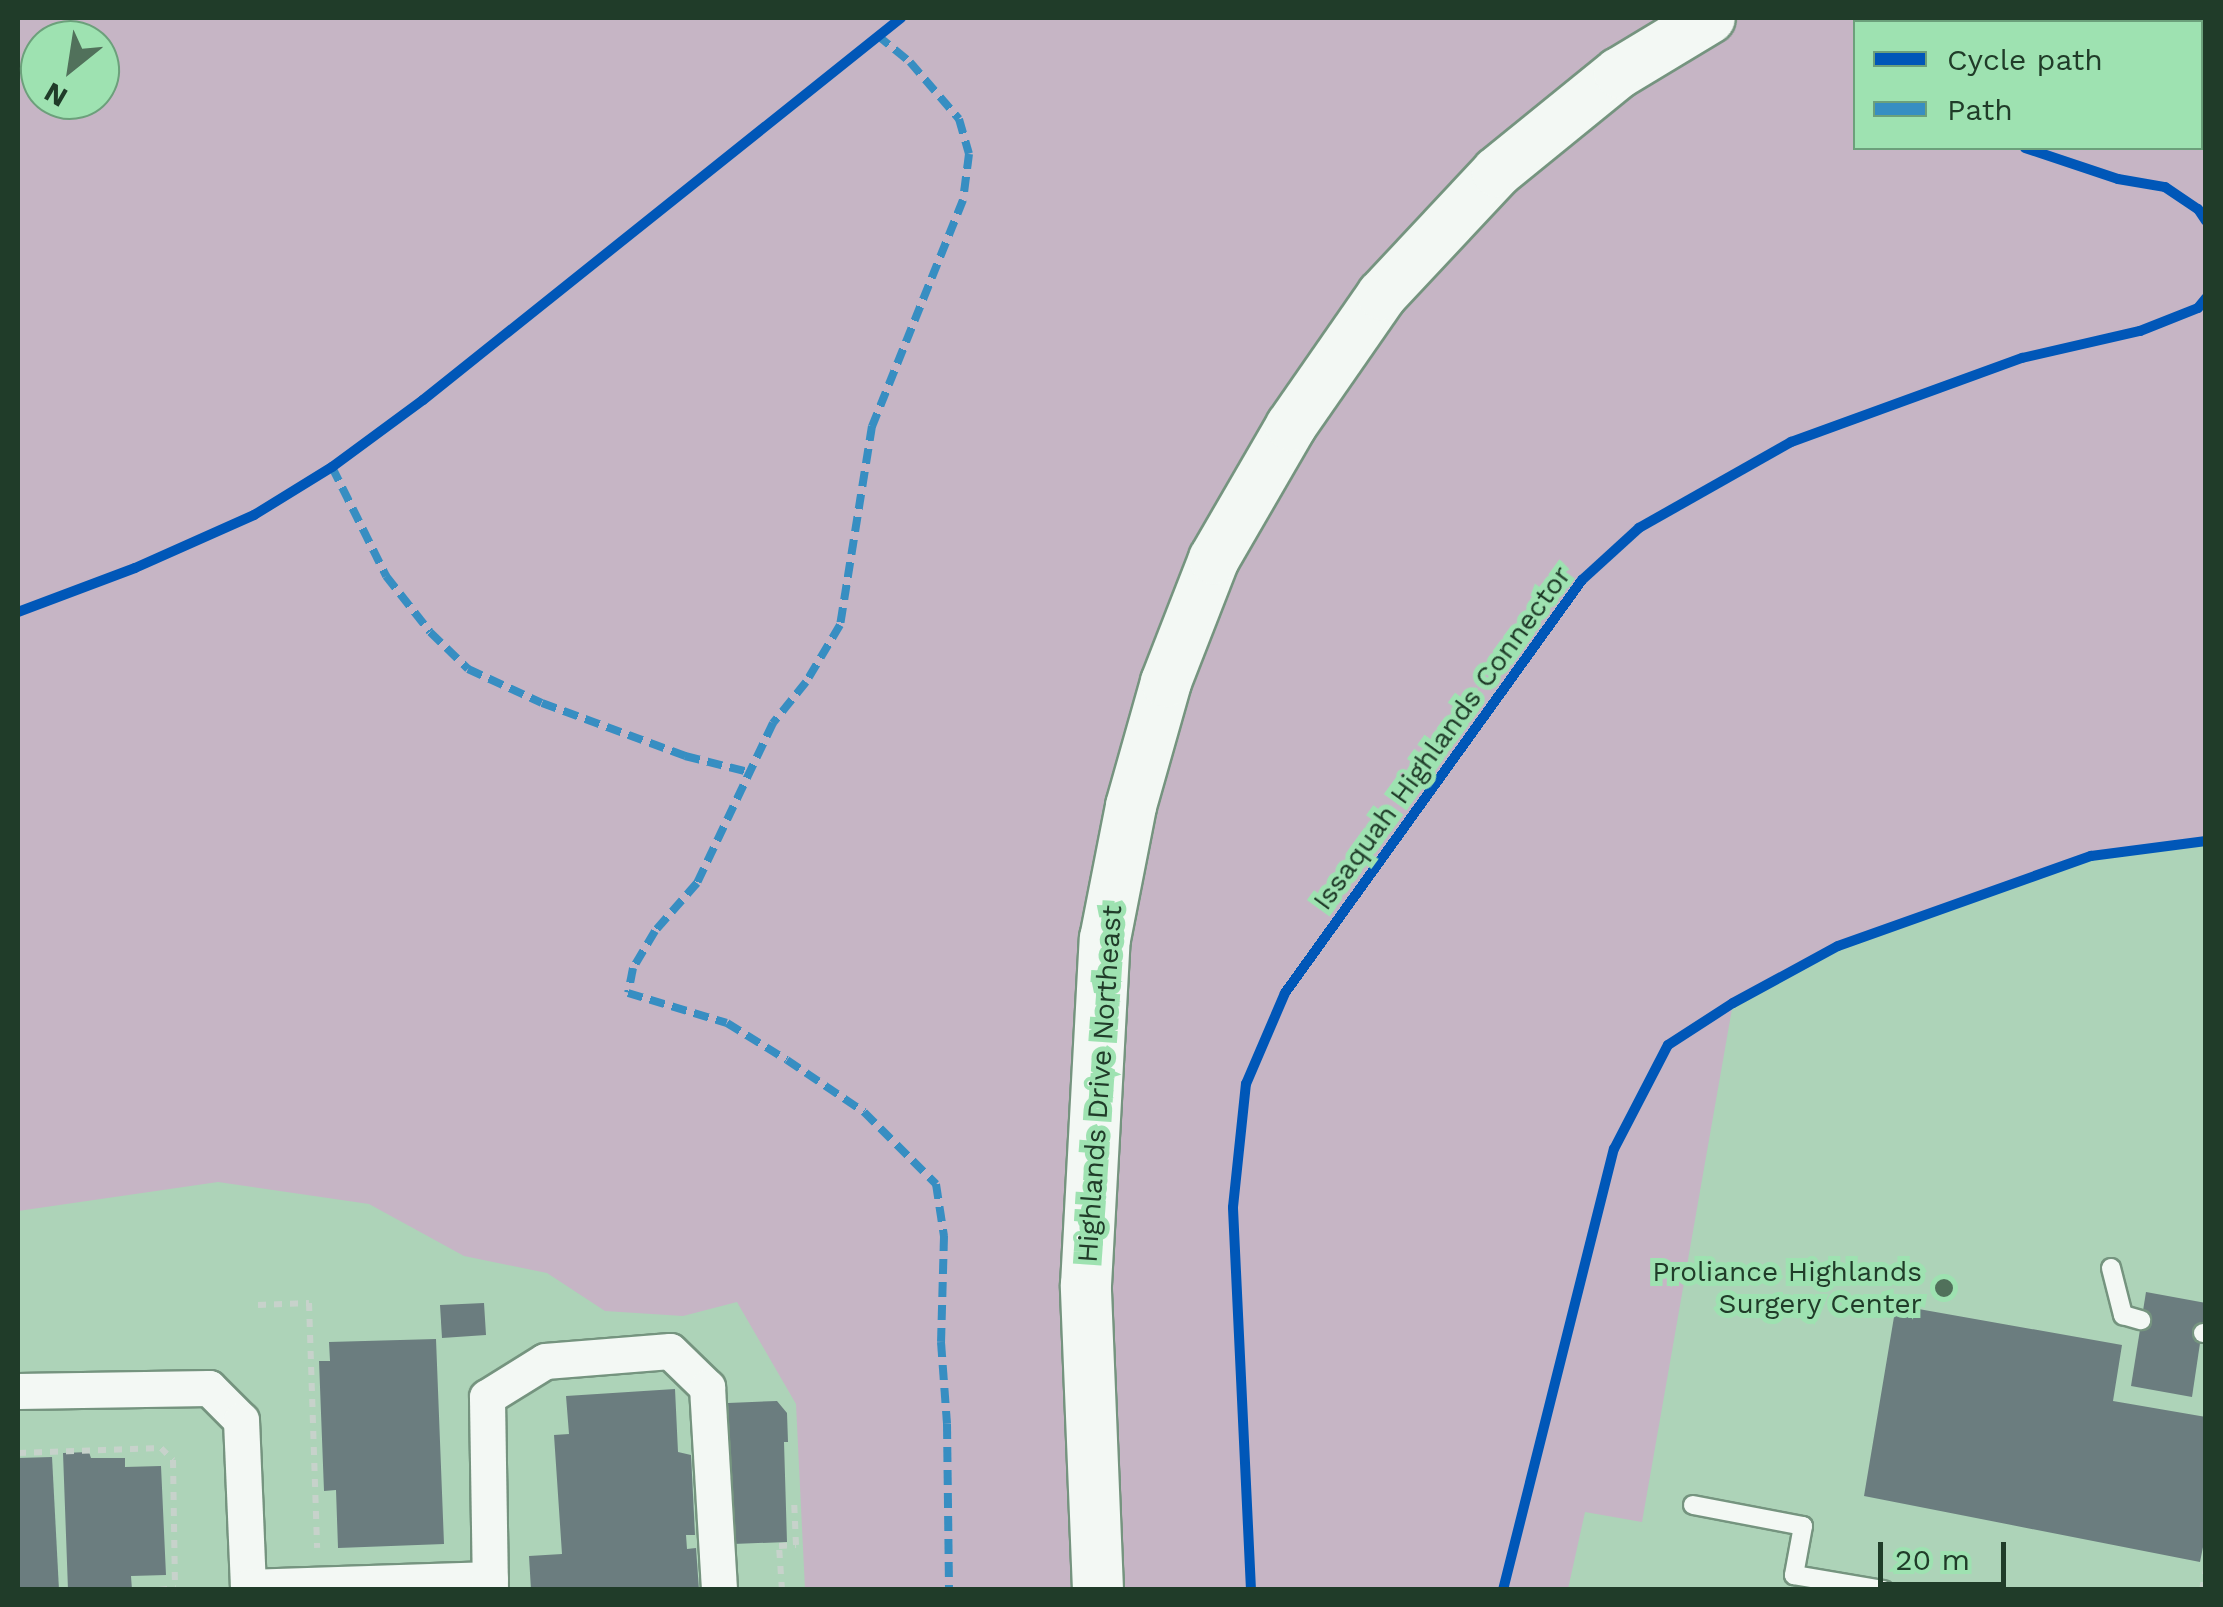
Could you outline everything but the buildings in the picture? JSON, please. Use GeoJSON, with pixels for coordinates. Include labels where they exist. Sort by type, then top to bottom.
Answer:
{"type":"FeatureCollection","features":[{"type":"Feature","properties":{"kind":"main road","name":"Highlands Drive Northeast"},"geometry":{"type":"LineString","coordinates":[[1098,1590],[1086,1284],[1104,939],[1130,806],[1166,682],[1214,559],[1290,426],[1382,295],[1496,172],[1619,72],[1710,18]]}},
{"type":"Feature","properties":{"kind":"street"},"geometry":{"type":"LineString","coordinates":[[18,1391],[209,1388],[240,1420],[248,1588],[490,1584],[486,1397],[545,1361],[670,1351],[708,1387],[719,1590]]}},
{"type":"Feature","properties":{"kind":"lane"},"geometry":{"type":"LineString","coordinates":[[2111,1268],[2124,1314],[2141,1320]]}},
{"type":"Feature","properties":{"kind":"lane"},"geometry":{"type":"LineString","coordinates":[[1693,1505],[1803,1526],[1793,1582],[1884,1590]]}},
{"type":"Feature","properties":{"kind":"path"},"geometry":{"type":"LineString","coordinates":[[258,1305],[309,1302],[318,1584]]}},
{"type":"Feature","properties":{"kind":"path"},"geometry":{"type":"LineString","coordinates":[[18,1452],[161,1448],[172,1460],[176,1589],[160,1590]]}},
{"type":"Feature","properties":{"kind":"path"},"geometry":{"type":"LineString","coordinates":[[782,1590],[778,1546],[796,1545],[794,1500]]}},
{"type":"Feature","properties":{"kind":"path"},"geometry":{"type":"LineString","coordinates":[[2202,1590],[2206,1570]]}},
{"type":"Feature","properties":{"kind":"shaded area"},"geometry":{"type":"Polygon","coordinates":[[[18,18],[2205,18],[2205,841],[2090,856],[1838,946],[1733,1003],[1642,1522],[1585,1512],[1568,1589],[805,1589],[796,1404],[737,1302],[683,1316],[605,1311],[547,1273],[464,1256],[369,1204],[218,1182],[18,1211],[18,18]]]}},
{"type":"Feature","properties":{"kind":"marked path"},"geometry":{"type":"LineString","coordinates":[[877,35],[910,62],[959,119],[969,154],[963,200],[872,426],[840,625],[806,682],[773,723],[697,883],[655,931],[633,968],[628,993],[727,1023],[787,1060],[864,1112],[936,1184],[944,1236],[941,1342],[947,1424],[949,1590]]}},
{"type":"Feature","properties":{"kind":"marked path"},"geometry":{"type":"LineString","coordinates":[[332,467],[386,576],[430,632],[468,669],[542,703],[685,756],[752,773]]}},
{"type":"Feature","properties":{"kind":"cycle path"},"geometry":{"type":"LineString","coordinates":[[18,612],[135,568],[254,515],[332,467],[423,400],[901,18]]}},
{"type":"Feature","properties":{"kind":"cycle path"},"geometry":{"type":"LineString","coordinates":[[2031,150],[2118,179],[2165,187],[2198,209],[2206,221]]}},
{"type":"Feature","properties":{"kind":"cycle path","name":"Issaquah Highlands Connector"},"geometry":{"type":"LineString","coordinates":[[1251,1590],[1233,1207],[1246,1084],[1285,993],[1582,580],[1639,528],[1791,442],[2022,358],[2140,331],[2198,308],[2206,298]]}},
{"type":"Feature","properties":{"kind":"cycle path"},"geometry":{"type":"LineString","coordinates":[[1503,1590],[1614,1149],[1668,1045],[1733,1003],[1838,946],[2091,856],[2206,841]]}},
{"type":"Feature","properties":{"kind":"place","name":"Proliance Highlands Surgery Center"},"geometry":{"type":"Point","coordinates":[1944,1288]}}]}
